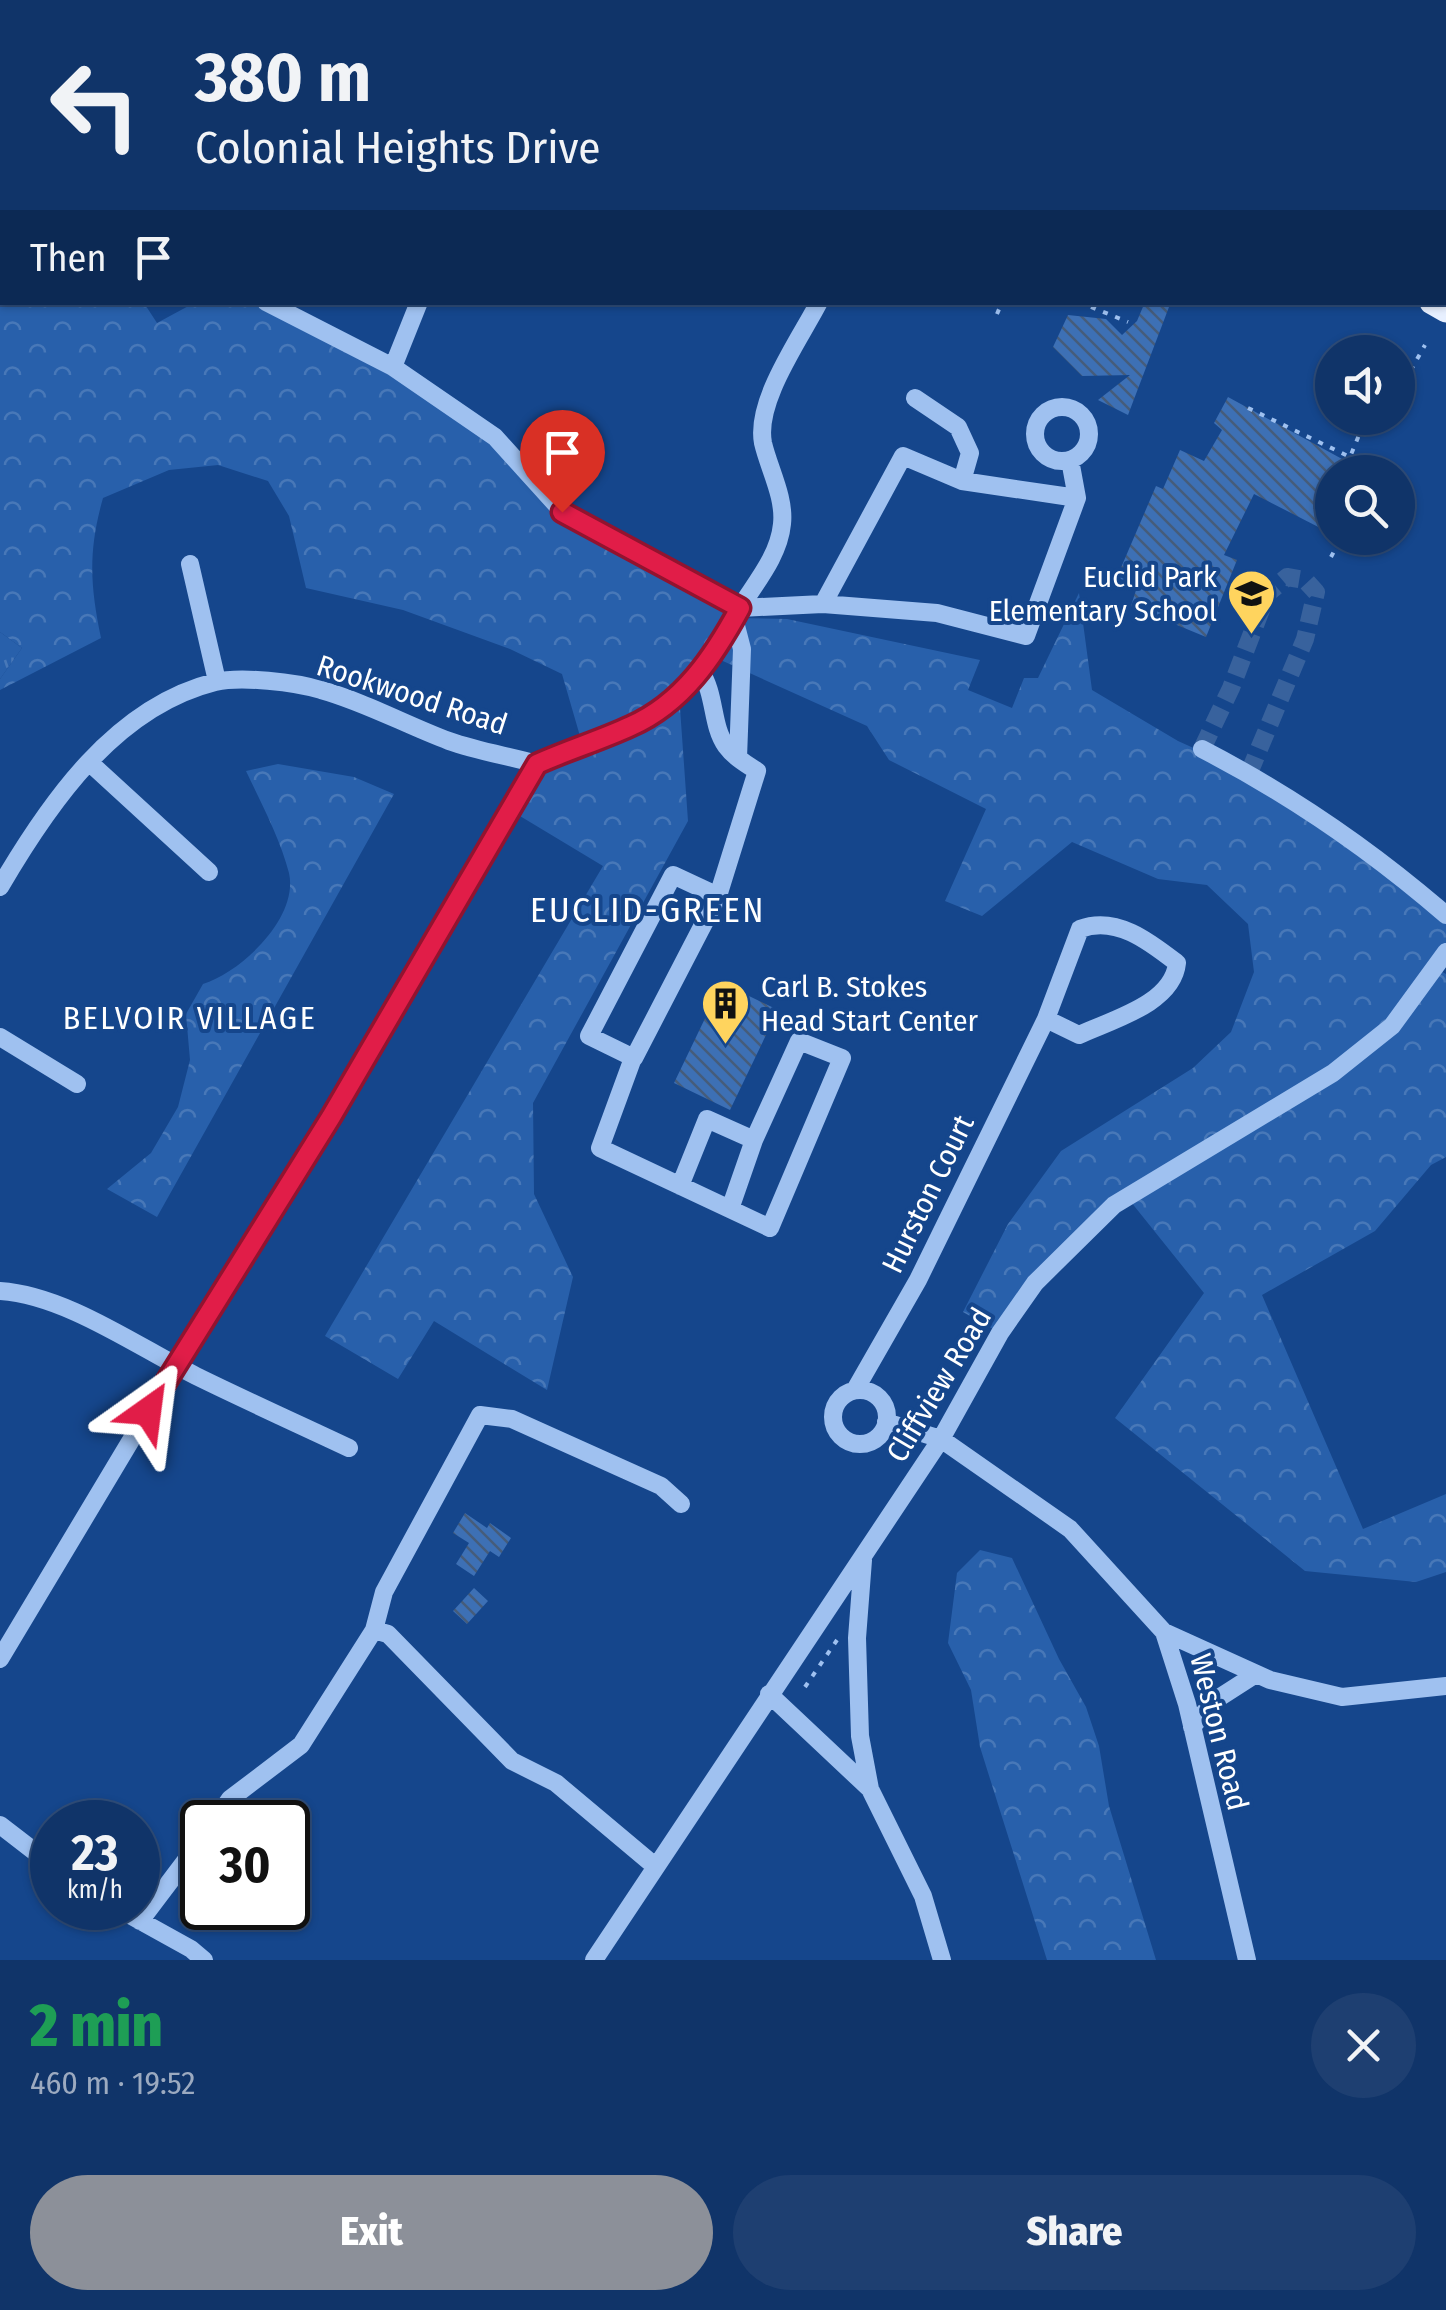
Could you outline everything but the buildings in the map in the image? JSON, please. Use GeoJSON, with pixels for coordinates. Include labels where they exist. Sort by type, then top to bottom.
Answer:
{"type":"FeatureCollection","features":[{"type":"Feature","properties":{"kind":"street"},"geometry":{"type":"LineString","coordinates":[[272,305],[393,367],[495,437],[562,512],[737,613],[823,604],[937,614],[1026,636],[1077,498],[1070,460]]}},
{"type":"Feature","properties":{"kind":"street"},"geometry":{"type":"LineString","coordinates":[[393,367],[418,305]]}},
{"type":"Feature","properties":{"kind":"street"},"geometry":{"type":"LineString","coordinates":[[0,1659],[176,1365],[331,1117],[537,764],[633,726],[679,694],[713,656],[767,568],[782,524],[778,490],[762,439],[766,403],[817,305]]}},
{"type":"Feature","properties":{"kind":"street"},"geometry":{"type":"LineString","coordinates":[[915,398],[958,427],[970,453],[962,481]]}},
{"type":"Feature","properties":{"kind":"street"},"geometry":{"type":"LineString","coordinates":[[823,604],[903,456],[962,481],[1077,498]]}},
{"type":"Feature","properties":{"kind":"street"},"geometry":{"type":"LineString","coordinates":[[190,564],[217,681]]}},
{"type":"Feature","properties":{"kind":"street"},"geometry":{"type":"LineString","coordinates":[[737,613],[742,649],[738,758]]}},
{"type":"Feature","properties":{"kind":"street"},"geometry":{"type":"LineString","coordinates":[[700,671],[710,686],[724,744],[757,771],[718,896],[633,1058],[600,1148],[770,1228],[842,1058],[799,1041],[754,1140],[730,1209]]}},
{"type":"Feature","properties":{"kind":"street","name":"Rookwood Road"},"geometry":{"type":"LineString","coordinates":[[0,887],[30,834],[89,762],[128,724],[169,700],[217,681],[275,682],[320,689],[451,742],[537,764]]}},
{"type":"Feature","properties":{"kind":"street"},"geometry":{"type":"LineString","coordinates":[[715,708],[740,684]]}},
{"type":"Feature","properties":{"kind":"street"},"geometry":{"type":"LineString","coordinates":[[1202,749],[1342,832],[1446,915]]}},
{"type":"Feature","properties":{"kind":"street"},"geometry":{"type":"LineString","coordinates":[[89,762],[210,872]]}},
{"type":"Feature","properties":{"kind":"street"},"geometry":{"type":"LineString","coordinates":[[633,1058],[589,1036],[673,875],[718,896]]}},
{"type":"Feature","properties":{"kind":"street","name":"Hurston Court"},"geometry":{"type":"LineString","coordinates":[[886,1422],[870,1442],[861,1444],[844,1439],[834,1424],[835,1406],[855,1390],[918,1280],[1046,1020],[1080,929],[1092,925],[1136,934],[1177,963],[1176,975],[1162,994],[1079,1035],[1046,1020]]}},
{"type":"Feature","properties":{"kind":"street","name":"Cliffview Road"},"geometry":{"type":"LineString","coordinates":[[594,1960],[941,1440],[1000,1333],[1035,1283],[1114,1204],[1332,1072],[1392,1026],[1446,952]]}},
{"type":"Feature","properties":{"kind":"street"},"geometry":{"type":"LineString","coordinates":[[0,1037],[77,1084]]}},
{"type":"Feature","properties":{"kind":"street"},"geometry":{"type":"LineString","coordinates":[[680,1186],[707,1119],[754,1140]]}},
{"type":"Feature","properties":{"kind":"street"},"geometry":{"type":"LineString","coordinates":[[0,1292],[18,1292],[76,1314],[349,1448]]}},
{"type":"Feature","properties":{"kind":"street"},"geometry":{"type":"LineString","coordinates":[[855,1390],[879,1398],[886,1422],[941,1440]]}},
{"type":"Feature","properties":{"kind":"street"},"geometry":{"type":"LineString","coordinates":[[229,1800],[301,1745],[374,1630],[384,1592],[480,1415],[512,1419],[661,1486],[682,1504]]}},
{"type":"Feature","properties":{"kind":"street","name":"Weston Road"},"geometry":{"type":"LineString","coordinates":[[941,1440],[1070,1529],[1164,1632],[1192,1726],[1247,1960]]}},
{"type":"Feature","properties":{"kind":"street"},"geometry":{"type":"LineString","coordinates":[[863,1559],[856,1638],[860,1736],[870,1789],[922,1896],[942,1960]]}},
{"type":"Feature","properties":{"kind":"street"},"geometry":{"type":"LineString","coordinates":[[374,1630],[388,1634],[512,1760],[556,1783],[656,1867]]}},
{"type":"Feature","properties":{"kind":"street"},"geometry":{"type":"LineString","coordinates":[[1164,1632],[1270,1680],[1342,1697],[1446,1686]]}},
{"type":"Feature","properties":{"kind":"street"},"geometry":{"type":"LineString","coordinates":[[1192,1726],[1214,1701],[1256,1674]]}},
{"type":"Feature","properties":{"kind":"street"},"geometry":{"type":"LineString","coordinates":[[769,1694],[870,1789]]}},
{"type":"Feature","properties":{"kind":"street"},"geometry":{"type":"LineString","coordinates":[[0,1826],[30,1848]]}},
{"type":"Feature","properties":{"kind":"street"},"geometry":{"type":"LineString","coordinates":[[160,1895],[180,1868]]}},
{"type":"Feature","properties":{"kind":"street"},"geometry":{"type":"LineString","coordinates":[[157,1930],[191,1948],[204,1960]]}},
{"type":"Feature","properties":{"kind":"path"},"geometry":{"type":"LineString","coordinates":[[997,314],[1001,305]]}},
{"type":"Feature","properties":{"kind":"path"},"geometry":{"type":"LineString","coordinates":[[1086,305],[1128,322]]}},
{"type":"Feature","properties":{"kind":"path"},"geometry":{"type":"LineString","coordinates":[[1415,362],[1425,344]]}},
{"type":"Feature","properties":{"kind":"path"},"geometry":{"type":"LineString","coordinates":[[1248,408],[1346,455]]}},
{"type":"Feature","properties":{"kind":"path"},"geometry":{"type":"LineString","coordinates":[[806,1687],[838,1640]]}},
{"type":"Feature","properties":{"kind":"green space"},"geometry":{"type":"Polygon","coordinates":[[[0,305],[145,305],[157,323],[190,305],[269,305],[495,437],[562,511],[740,608],[735,618],[787,619],[980,660],[968,690],[1012,708],[1024,678],[1038,678],[1079,593],[1092,690],[1178,741],[1249,773],[1446,915],[1446,952],[1435,968],[1446,974],[1446,1157],[1431,1165],[1375,1231],[1262,1295],[1363,1529],[1446,1494],[1446,1572],[1416,1582],[1305,1571],[1115,1418],[1204,1293],[1127,1197],[1114,1205],[1000,1333],[963,1312],[1008,1224],[1061,1151],[1193,1068],[1231,1032],[1254,972],[1248,924],[1207,885],[1158,879],[1072,842],[982,916],[945,901],[986,809],[889,760],[867,726],[714,657],[679,694],[688,821],[533,1103],[534,1194],[573,1277],[547,1390],[434,1321],[398,1379],[325,1336],[603,866],[510,810],[537,764],[582,743],[562,674],[510,649],[403,610],[306,588],[289,516],[268,481],[218,465],[169,470],[103,498],[92,568],[101,638],[0,690],[0,679],[22,648],[0,632],[0,305]]]}},
{"type":"Feature","properties":{"kind":"green space"},"geometry":{"type":"Polygon","coordinates":[[[0,632],[22,648],[0,679],[0,632]]]}},
{"type":"Feature","properties":{"kind":"green space"},"geometry":{"type":"Polygon","coordinates":[[[278,764],[354,777],[394,794],[157,1217],[107,1189],[151,1153],[178,1107],[190,1060],[186,1014],[203,984],[250,955],[285,908],[289,873],[246,771],[278,764]]]}},
{"type":"Feature","properties":{"kind":"green space"},"geometry":{"type":"Polygon","coordinates":[[[980,1550],[1012,1558],[1086,1707],[1099,1746],[1109,1806],[1156,1960],[1047,1960],[980,1747],[971,1690],[948,1643],[957,1573],[980,1550]]]}},
{"type":"Feature","properties":{"kind":"tunnel"},"geometry":{"type":"LineString","coordinates":[[1202,749],[1231,688],[1267,594],[1287,577],[1305,580],[1316,592],[1305,639],[1249,773]]}},
{"type":"Feature","properties":{"kind":"place","name":"Euclid Park Elementary School"},"geometry":{"type":"Point","coordinates":[1252,636]}},
{"type":"Feature","properties":{"kind":"place","name":"Carl B. Stokes Head Start Center"},"geometry":{"type":"Point","coordinates":[726,1046]}},
{"type":"Feature","properties":{"kind":"district","name":"EUCLID-GREEN"},"geometry":{"type":"Point","coordinates":[648,910]}},
{"type":"Feature","properties":{"kind":"district","name":"BELVOIR VILLAGE"},"geometry":{"type":"Point","coordinates":[190,1018]}},
{"type":"Feature","properties":{"kind":"route"},"geometry":{"type":"LineString","coordinates":[[148,1411],[331,1117],[537,764],[633,726],[679,694],[713,656],[740,608],[562,512]]}}]}
